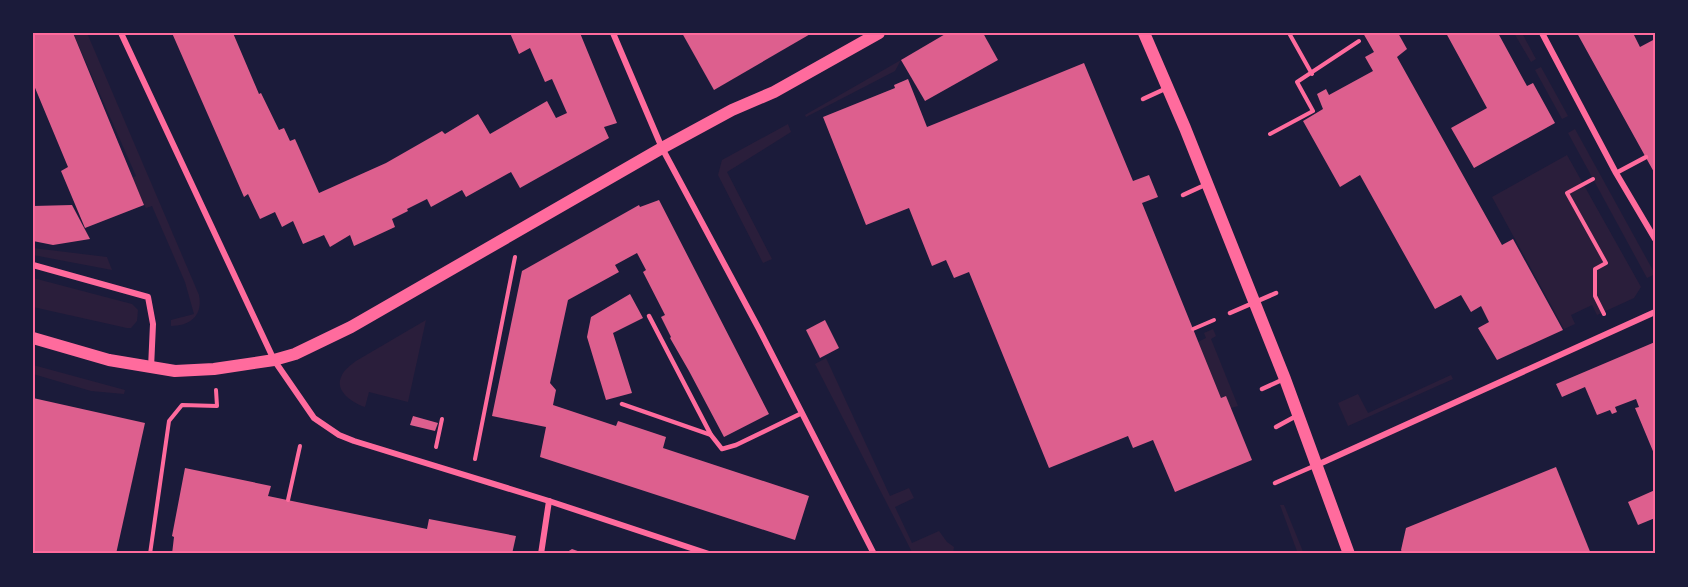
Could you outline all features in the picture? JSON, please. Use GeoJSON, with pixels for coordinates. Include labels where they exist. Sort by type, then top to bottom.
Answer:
{"type":"FeatureCollection","features":[{"type":"Feature","properties":{"kind":"main road"},"geometry":{"type":"LineString","coordinates":[[33,338],[109,360],[176,371],[214,369],[274,360],[304,350],[351,327],[662,148],[732,110],[774,92],[879,33]]}},
{"type":"Feature","properties":{"kind":"main road"},"geometry":{"type":"LineString","coordinates":[[1144,33],[1299,414],[1349,554]]}},
{"type":"Feature","properties":{"kind":"street"},"geometry":{"type":"LineString","coordinates":[[121,33],[274,360],[314,418],[339,435],[354,441],[549,501],[709,554]]}},
{"type":"Feature","properties":{"kind":"street"},"geometry":{"type":"LineString","coordinates":[[613,33],[662,148],[874,554]]}},
{"type":"Feature","properties":{"kind":"street"},"geometry":{"type":"LineString","coordinates":[[1542,33],[1616,173],[1655,239]]}},
{"type":"Feature","properties":{"kind":"street"},"geometry":{"type":"LineString","coordinates":[[33,265],[148,297],[153,324],[151,368]]}},
{"type":"Feature","properties":{"kind":"street"},"geometry":{"type":"LineString","coordinates":[[1317,465],[1655,312]]}},
{"type":"Feature","properties":{"kind":"street"},"geometry":{"type":"LineString","coordinates":[[542,554],[549,501]]}},
{"type":"Feature","properties":{"kind":"lane"},"geometry":{"type":"LineString","coordinates":[[1143,99],[1167,88]]}},
{"type":"Feature","properties":{"kind":"lane"},"geometry":{"type":"LineString","coordinates":[[1616,173],[1646,157]]}},
{"type":"Feature","properties":{"kind":"lane"},"geometry":{"type":"LineString","coordinates":[[1183,195],[1207,184]]}},
{"type":"Feature","properties":{"kind":"lane"},"geometry":{"type":"LineString","coordinates":[[1230,313],[1276,293]]}},
{"type":"Feature","properties":{"kind":"lane"},"geometry":{"type":"LineString","coordinates":[[649,316],[711,435],[722,449],[736,445],[802,414]]}},
{"type":"Feature","properties":{"kind":"lane"},"geometry":{"type":"LineString","coordinates":[[1262,388],[1285,379]]}},
{"type":"Feature","properties":{"kind":"lane"},"geometry":{"type":"LineString","coordinates":[[622,404],[711,435]]}},
{"type":"Feature","properties":{"kind":"lane"},"geometry":{"type":"LineString","coordinates":[[1276,427],[1299,414]]}},
{"type":"Feature","properties":{"kind":"lane"},"geometry":{"type":"LineString","coordinates":[[1275,483],[1317,465]]}},
{"type":"Feature","properties":{"kind":"path"},"geometry":{"type":"LineString","coordinates":[[1288,33],[1312,74]]}},
{"type":"Feature","properties":{"kind":"path"},"geometry":{"type":"LineString","coordinates":[[1270,134],[1313,111],[1297,82],[1359,41]]}},
{"type":"Feature","properties":{"kind":"path"},"geometry":{"type":"LineString","coordinates":[[1593,178],[1567,193],[1606,263],[1595,269],[1595,296],[1612,331]]}},
{"type":"Feature","properties":{"kind":"path"},"geometry":{"type":"LineString","coordinates":[[471,477],[520,231]]}},
{"type":"Feature","properties":{"kind":"path"},"geometry":{"type":"LineString","coordinates":[[1193,329],[1206,323]]}},
{"type":"Feature","properties":{"kind":"path"},"geometry":{"type":"LineString","coordinates":[[150,554],[169,421],[182,405],[217,406],[214,369]]}},
{"type":"Feature","properties":{"kind":"path"},"geometry":{"type":"LineString","coordinates":[[432,465],[442,419]]}},
{"type":"Feature","properties":{"kind":"path"},"geometry":{"type":"LineString","coordinates":[[288,500],[300,446]]}},
{"type":"Feature","properties":{"kind":"shaded area"},"geometry":{"type":"Polygon","coordinates":[[[73,33],[87,33],[199,295],[197,314],[184,324],[171,326],[171,320],[194,314],[185,282],[152,206],[146,208],[144,205],[132,178],[136,176],[73,33]]]}},
{"type":"Feature","properties":{"kind":"shaded area"},"geometry":{"type":"Polygon","coordinates":[[[1514,33],[1522,33],[1536,59],[1531,62],[1514,33]]]}},
{"type":"Feature","properties":{"kind":"shaded area"},"geometry":{"type":"Polygon","coordinates":[[[901,60],[895,71],[806,117],[805,115],[901,60]]]}},
{"type":"Feature","properties":{"kind":"shaded area"},"geometry":{"type":"Polygon","coordinates":[[[1541,67],[1568,116],[1562,119],[1535,70],[1541,67]]]}},
{"type":"Feature","properties":{"kind":"shaded area"},"geometry":{"type":"Polygon","coordinates":[[[788,124],[791,132],[727,172],[772,259],[763,263],[718,175],[722,160],[788,124]]]}},
{"type":"Feature","properties":{"kind":"shaded area"},"geometry":{"type":"Polygon","coordinates":[[[1575,129],[1655,274],[1647,278],[1568,133],[1575,129]]]}},
{"type":"Feature","properties":{"kind":"shaded area"},"geometry":{"type":"Polygon","coordinates":[[[1567,155],[1641,287],[1634,298],[1597,315],[1592,305],[1571,315],[1575,324],[1564,329],[1492,197],[1567,155]]]}},
{"type":"Feature","properties":{"kind":"shaded area"},"geometry":{"type":"Polygon","coordinates":[[[33,248],[107,257],[112,270],[33,255],[33,248]]]}},
{"type":"Feature","properties":{"kind":"shaded area"},"geometry":{"type":"Polygon","coordinates":[[[33,278],[132,304],[138,310],[137,321],[131,328],[127,328],[33,307],[33,278]]]}},
{"type":"Feature","properties":{"kind":"shaded area"},"geometry":{"type":"Polygon","coordinates":[[[426,320],[408,402],[369,392],[365,407],[355,403],[342,391],[340,381],[348,367],[426,320]]]}},
{"type":"Feature","properties":{"kind":"shaded area"},"geometry":{"type":"Polygon","coordinates":[[[1213,329],[1216,336],[1211,339],[1238,406],[1231,408],[1221,398],[1198,342],[1206,338],[1204,333],[1213,329]]]}},
{"type":"Feature","properties":{"kind":"shaded area"},"geometry":{"type":"Polygon","coordinates":[[[826,358],[890,496],[909,488],[914,498],[895,507],[912,543],[939,531],[954,547],[953,554],[913,554],[815,364],[826,358]]]}},
{"type":"Feature","properties":{"kind":"shaded area"},"geometry":{"type":"Polygon","coordinates":[[[33,365],[125,390],[124,394],[91,391],[33,374],[33,365]]]}},
{"type":"Feature","properties":{"kind":"shaded area"},"geometry":{"type":"Polygon","coordinates":[[[1451,375],[1453,379],[1348,426],[1338,403],[1358,394],[1368,413],[1451,375]]]}},
{"type":"Feature","properties":{"kind":"shaded area"},"geometry":{"type":"Polygon","coordinates":[[[1280,505],[1284,505],[1304,554],[1298,554],[1280,505]]]}},
{"type":"Feature","properties":{"kind":"building"},"geometry":{"type":"Polygon","coordinates":[[[33,33],[73,33],[144,205],[85,228],[61,171],[68,167],[33,83],[33,33]]]}},
{"type":"Feature","properties":{"kind":"building"},"geometry":{"type":"Polygon","coordinates":[[[172,33],[233,33],[259,94],[261,93],[279,130],[284,128],[290,141],[295,139],[319,193],[386,163],[442,131],[445,134],[478,114],[490,134],[547,101],[556,118],[567,113],[552,79],[545,82],[530,48],[519,54],[510,33],[580,33],[617,123],[604,127],[609,138],[520,188],[511,172],[466,197],[462,190],[431,207],[427,199],[392,219],[395,227],[354,246],[350,235],[330,247],[324,235],[303,244],[293,221],[282,227],[275,212],[260,219],[248,194],[244,197],[172,33]]]}},
{"type":"Feature","properties":{"kind":"building"},"geometry":{"type":"Polygon","coordinates":[[[682,33],[812,33],[714,90],[682,33]]]}},
{"type":"Feature","properties":{"kind":"building"},"geometry":{"type":"Polygon","coordinates":[[[947,33],[983,33],[998,60],[925,101],[901,60],[947,33]]]}},
{"type":"Feature","properties":{"kind":"building"},"geometry":{"type":"Polygon","coordinates":[[[1363,33],[1398,33],[1407,49],[1397,57],[1502,245],[1513,239],[1563,330],[1497,360],[1478,328],[1489,322],[1481,306],[1471,312],[1461,295],[1435,309],[1360,175],[1340,187],[1303,121],[1323,109],[1317,94],[1326,89],[1329,95],[1373,71],[1365,57],[1374,52],[1363,33]]]}},
{"type":"Feature","properties":{"kind":"building"},"geometry":{"type":"Polygon","coordinates":[[[1446,33],[1498,33],[1527,86],[1533,83],[1555,123],[1474,168],[1451,128],[1487,108],[1446,33]]]}},
{"type":"Feature","properties":{"kind":"building"},"geometry":{"type":"Polygon","coordinates":[[[1577,33],[1633,33],[1640,47],[1655,39],[1655,174],[1577,33]]]}},
{"type":"Feature","properties":{"kind":"building"},"geometry":{"type":"Polygon","coordinates":[[[1084,63],[1133,181],[1149,175],[1158,197],[1142,203],[1221,398],[1226,396],[1252,460],[1175,492],[1153,440],[1133,448],[1128,436],[1049,468],[969,272],[954,278],[946,260],[932,266],[909,208],[866,225],[823,117],[895,88],[894,85],[908,79],[927,127],[1084,63]]]}},
{"type":"Feature","properties":{"kind":"building"},"geometry":{"type":"Polygon","coordinates":[[[659,200],[769,414],[724,437],[670,338],[661,317],[665,315],[643,272],[646,270],[637,253],[615,265],[619,272],[568,300],[550,383],[556,390],[553,405],[616,426],[618,421],[666,437],[663,448],[809,496],[795,540],[540,457],[546,427],[492,416],[522,271],[639,205],[640,207],[659,200]]]}},
{"type":"Feature","properties":{"kind":"building"},"geometry":{"type":"Polygon","coordinates":[[[72,205],[90,239],[53,245],[33,241],[33,206],[72,205]]]}},
{"type":"Feature","properties":{"kind":"building"},"geometry":{"type":"Polygon","coordinates":[[[630,294],[643,318],[613,333],[632,393],[606,400],[587,337],[591,317],[630,294]]]}},
{"type":"Feature","properties":{"kind":"building"},"geometry":{"type":"Polygon","coordinates":[[[825,320],[839,348],[820,358],[806,330],[825,320]]]}},
{"type":"Feature","properties":{"kind":"building"},"geometry":{"type":"Polygon","coordinates":[[[1655,342],[1655,456],[1635,408],[1639,407],[1636,399],[1615,407],[1617,412],[1612,414],[1610,410],[1597,415],[1585,387],[1562,397],[1556,384],[1655,342]]]}},
{"type":"Feature","properties":{"kind":"building"},"geometry":{"type":"Polygon","coordinates":[[[33,398],[145,423],[116,554],[33,554],[33,398]]]}},
{"type":"Feature","properties":{"kind":"building"},"geometry":{"type":"Polygon","coordinates":[[[413,416],[438,423],[435,431],[410,425],[413,416]]]}},
{"type":"Feature","properties":{"kind":"building"},"geometry":{"type":"Polygon","coordinates":[[[1556,467],[1591,554],[1403,554],[1401,550],[1406,528],[1556,467]]]}},
{"type":"Feature","properties":{"kind":"building"},"geometry":{"type":"Polygon","coordinates":[[[185,468],[271,486],[268,496],[427,529],[429,519],[516,536],[512,554],[172,554],[174,537],[172,536],[185,468]]]}},
{"type":"Feature","properties":{"kind":"building"},"geometry":{"type":"Polygon","coordinates":[[[1655,490],[1655,518],[1638,525],[1628,502],[1655,490]]]}},
{"type":"Feature","properties":{"kind":"building"},"geometry":{"type":"Polygon","coordinates":[[[572,549],[586,554],[564,554],[572,549]]]}}]}
